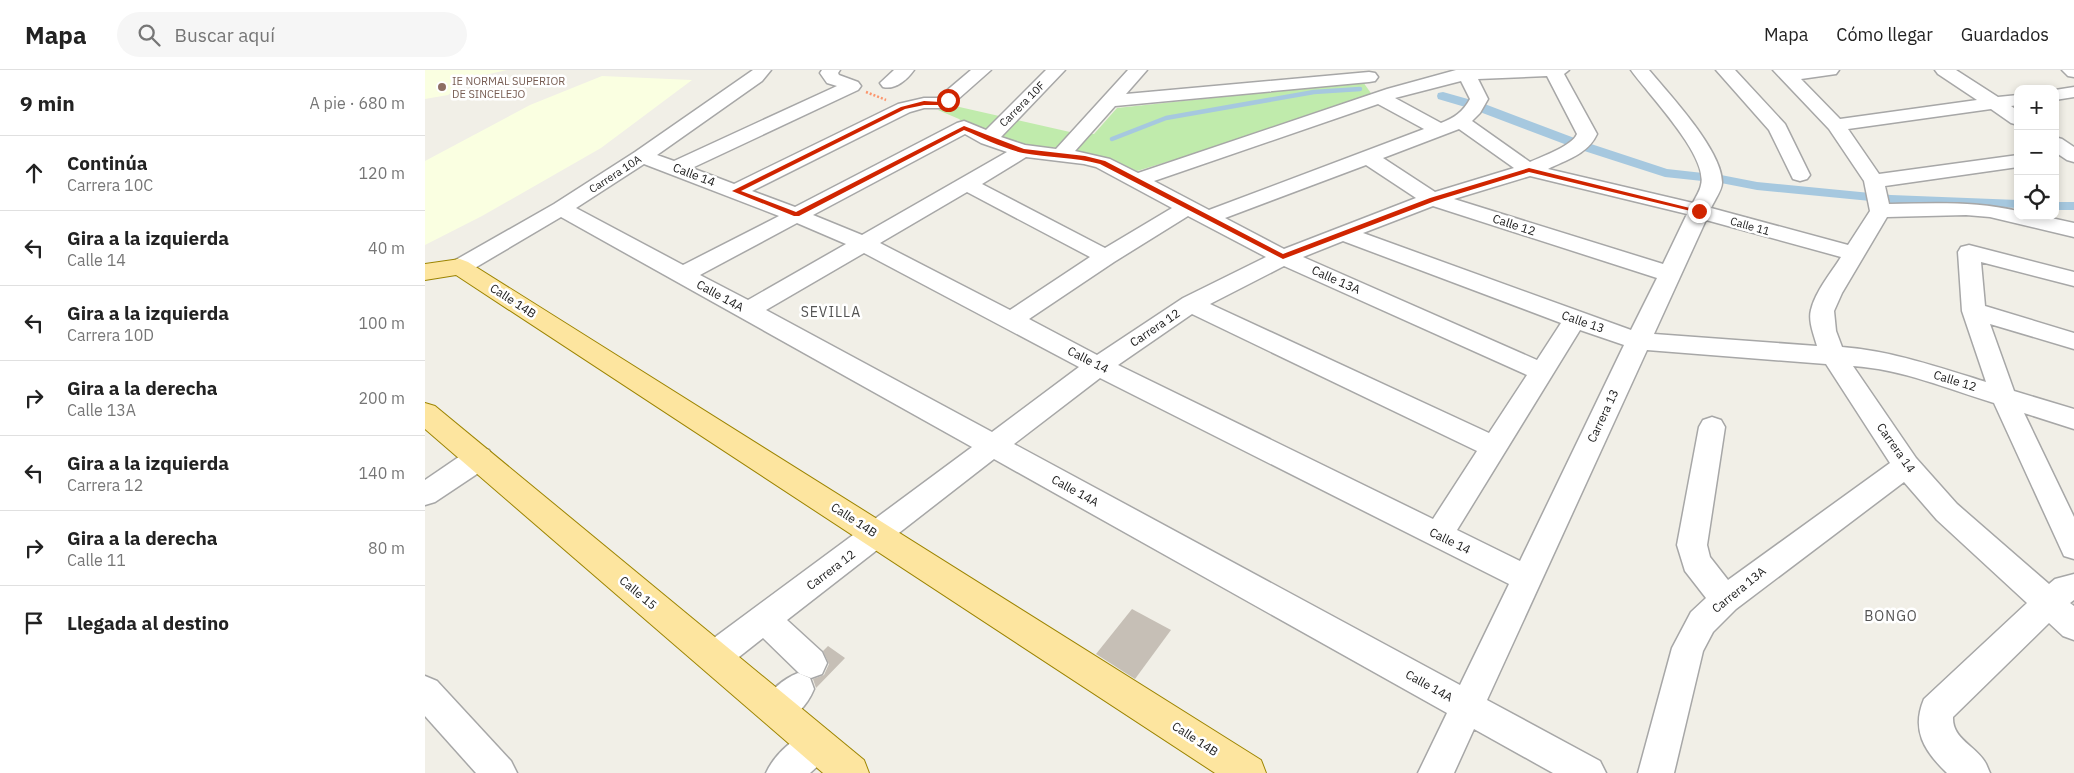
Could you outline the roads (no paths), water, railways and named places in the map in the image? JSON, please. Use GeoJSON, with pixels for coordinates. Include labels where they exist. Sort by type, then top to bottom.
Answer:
{"type":"FeatureCollection","features":[{"type":"Feature","properties":{"kind":"main road"},"geometry":{"type":"LineString","coordinates":[[425,272],[460,268]]}},
{"type":"Feature","properties":{"kind":"main road","name":"Calle 14B"},"geometry":{"type":"LineString","coordinates":[[460,268],[1247,773]]}},
{"type":"Feature","properties":{"kind":"main road","name":"Calle 15"},"geometry":{"type":"LineString","coordinates":[[425,413],[714,658],[795,688],[817,744],[851,773]]}},
{"type":"Feature","properties":{"kind":"street","name":"Carrera 10A"},"geometry":{"type":"LineString","coordinates":[[460,268],[561,208],[642,156],[756,78],[762,70]]}},
{"type":"Feature","properties":{"kind":"street"},"geometry":{"type":"LineString","coordinates":[[889,83],[905,70]]}},
{"type":"Feature","properties":{"kind":"street"},"geometry":{"type":"LineString","coordinates":[[736,191],[903,108],[924,103],[942,104],[983,70]]}},
{"type":"Feature","properties":{"kind":"street","name":"Carrera 10F"},"geometry":{"type":"LineString","coordinates":[[989,139],[1056,70]]}},
{"type":"Feature","properties":{"kind":"street"},"geometry":{"type":"LineString","coordinates":[[1061,154],[1138,70]]}},
{"type":"Feature","properties":{"kind":"street","name":"Carrera 12"},"geometry":{"type":"LineString","coordinates":[[714,658],[1098,366],[1191,304],[1283,257],[1432,199],[1529,170],[1581,141],[1553,70]]}},
{"type":"Feature","properties":{"kind":"street"},"geometry":{"type":"LineString","coordinates":[[1137,180],[1387,96],[1466,72],[1560,70]]}},
{"type":"Feature","properties":{"kind":"street","name":"Carrera 13"},"geometry":{"type":"LineString","coordinates":[[1436,773],[1699,211],[1711,180],[1702,150],[1640,70]]}},
{"type":"Feature","properties":{"kind":"street"},"geometry":{"type":"LineString","coordinates":[[1725,70],[1778,128],[1800,175]]}},
{"type":"Feature","properties":{"kind":"street"},"geometry":{"type":"LineString","coordinates":[[1785,73],[1831,70]]}},
{"type":"Feature","properties":{"kind":"street"},"geometry":{"type":"LineString","coordinates":[[1944,70],[2014,116]]}},
{"type":"Feature","properties":{"kind":"street"},"geometry":{"type":"LineString","coordinates":[[1011,320],[1106,257],[1198,213],[1368,158],[1461,122],[1477,104],[1466,72]]}},
{"type":"Feature","properties":{"kind":"street"},"geometry":{"type":"LineString","coordinates":[[1785,73],[1836,125],[1878,196]]}},
{"type":"Feature","properties":{"kind":"street"},"geometry":{"type":"LineString","coordinates":[[676,168],[852,86],[832,74]]}},
{"type":"Feature","properties":{"kind":"street"},"geometry":{"type":"LineString","coordinates":[[1110,101],[1324,75],[1364,74],[1387,96],[1439,130]]}},
{"type":"Feature","properties":{"kind":"street"},"geometry":{"type":"LineString","coordinates":[[2059,94],[2074,92]]}},
{"type":"Feature","properties":{"kind":"street"},"geometry":{"type":"LineString","coordinates":[[1836,125],[2014,101]]}},
{"type":"Feature","properties":{"kind":"street"},"geometry":{"type":"LineString","coordinates":[[1461,122],[1529,170]]}},
{"type":"Feature","properties":{"kind":"street","name":"Calle 13A"},"geometry":{"type":"LineString","coordinates":[[796,215],[964,127],[989,139],[1023,151],[1061,154],[1103,163],[1283,257],[1542,372]]}},
{"type":"Feature","properties":{"kind":"street"},"geometry":{"type":"LineString","coordinates":[[747,311],[1023,151]]}},
{"type":"Feature","properties":{"kind":"street","name":"Calle 14"},"geometry":{"type":"LineString","coordinates":[[642,156],[736,191],[863,244],[1098,366],[1527,579]]}},
{"type":"Feature","properties":{"kind":"street","name":"Calle 12"},"geometry":{"type":"LineString","coordinates":[[1368,158],[1432,199],[1669,274]]}},
{"type":"Feature","properties":{"kind":"street"},"geometry":{"type":"LineString","coordinates":[[1878,196],[2014,162]]}},
{"type":"Feature","properties":{"kind":"street","name":"Calle 11"},"geometry":{"type":"LineString","coordinates":[[1529,170],[1699,211],[1854,254]]}},
{"type":"Feature","properties":{"kind":"street"},"geometry":{"type":"LineString","coordinates":[[967,184],[1106,257]]}},
{"type":"Feature","properties":{"kind":"street"},"geometry":{"type":"LineString","coordinates":[[1878,196],[1990,211],[2074,230]]}},
{"type":"Feature","properties":{"kind":"street","name":"Carrera 14"},"geometry":{"type":"LineString","coordinates":[[1878,196],[1854,254],[1830,293],[1823,311],[1824,331],[1833,355],[1906,466],[1947,512],[2061,595]]}},
{"type":"Feature","properties":{"kind":"street","name":"Calle 14A"},"geometry":{"type":"LineString","coordinates":[[561,208],[1588,773]]}},
{"type":"Feature","properties":{"kind":"street"},"geometry":{"type":"LineString","coordinates":[[682,275],[796,215]]}},
{"type":"Feature","properties":{"kind":"street","name":"Calle 13"},"geometry":{"type":"LineString","coordinates":[[1344,234],[1575,320],[1638,341],[1833,355]]}},
{"type":"Feature","properties":{"kind":"street"},"geometry":{"type":"LineString","coordinates":[[2074,279],[1969,252],[1974,311],[2003,396],[2074,547]]}},
{"type":"Feature","properties":{"kind":"street"},"geometry":{"type":"LineString","coordinates":[[1191,304],[1495,448]]}},
{"type":"Feature","properties":{"kind":"street"},"geometry":{"type":"LineString","coordinates":[[1974,311],[2074,341]]}},
{"type":"Feature","properties":{"kind":"street"},"geometry":{"type":"LineString","coordinates":[[1438,535],[1575,320]]}},
{"type":"Feature","properties":{"kind":"street","name":"Calle 12"},"geometry":{"type":"LineString","coordinates":[[1833,355],[1869,358],[1905,366],[2074,420]]}},
{"type":"Feature","properties":{"kind":"street"},"geometry":{"type":"LineString","coordinates":[[1712,427],[1692,545],[1696,562],[1725,599]]}},
{"type":"Feature","properties":{"kind":"street"},"geometry":{"type":"LineString","coordinates":[[425,494],[479,458]]}},
{"type":"Feature","properties":{"kind":"street","name":"Carrera 13A"},"geometry":{"type":"LineString","coordinates":[[1656,773],[1688,648],[1701,622],[1725,599],[1906,466]]}},
{"type":"Feature","properties":{"kind":"street"},"geometry":{"type":"LineString","coordinates":[[1972,773],[1949,751],[1935,730],[1936,710],[2061,595],[2074,626]]}},
{"type":"Feature","properties":{"kind":"street"},"geometry":{"type":"LineString","coordinates":[[765,619],[795,688]]}},
{"type":"Feature","properties":{"kind":"street"},"geometry":{"type":"LineString","coordinates":[[425,692],[499,773]]}},
{"type":"Feature","properties":{"kind":"street"},"geometry":{"type":"LineString","coordinates":[[784,773],[817,744]]}},
{"type":"Feature","properties":{"kind":"waterway"},"geometry":{"type":"LineString","coordinates":[[1112,139],[1166,118],[1314,92],[1360,89]]}},
{"type":"Feature","properties":{"kind":"waterway"},"geometry":{"type":"LineString","coordinates":[[1443,96],[1477,106],[1580,145],[1665,173],[1721,179],[1757,186],[1891,199],[2014,204]]}},
{"type":"Feature","properties":{"kind":"waterway"},"geometry":{"type":"LineString","coordinates":[[2059,206],[2074,206]]}},
{"type":"Feature","properties":{"kind":"place","name":"IE NORMAL SUPERIOR DE SINCELEJO"},"geometry":{"type":"Point","coordinates":[442,87]}},
{"type":"Feature","properties":{"kind":"district","name":"SEVILLA"},"geometry":{"type":"Point","coordinates":[831,312]}},
{"type":"Feature","properties":{"kind":"district","name":"BONGO"},"geometry":{"type":"Point","coordinates":[1891,616]}}]}
